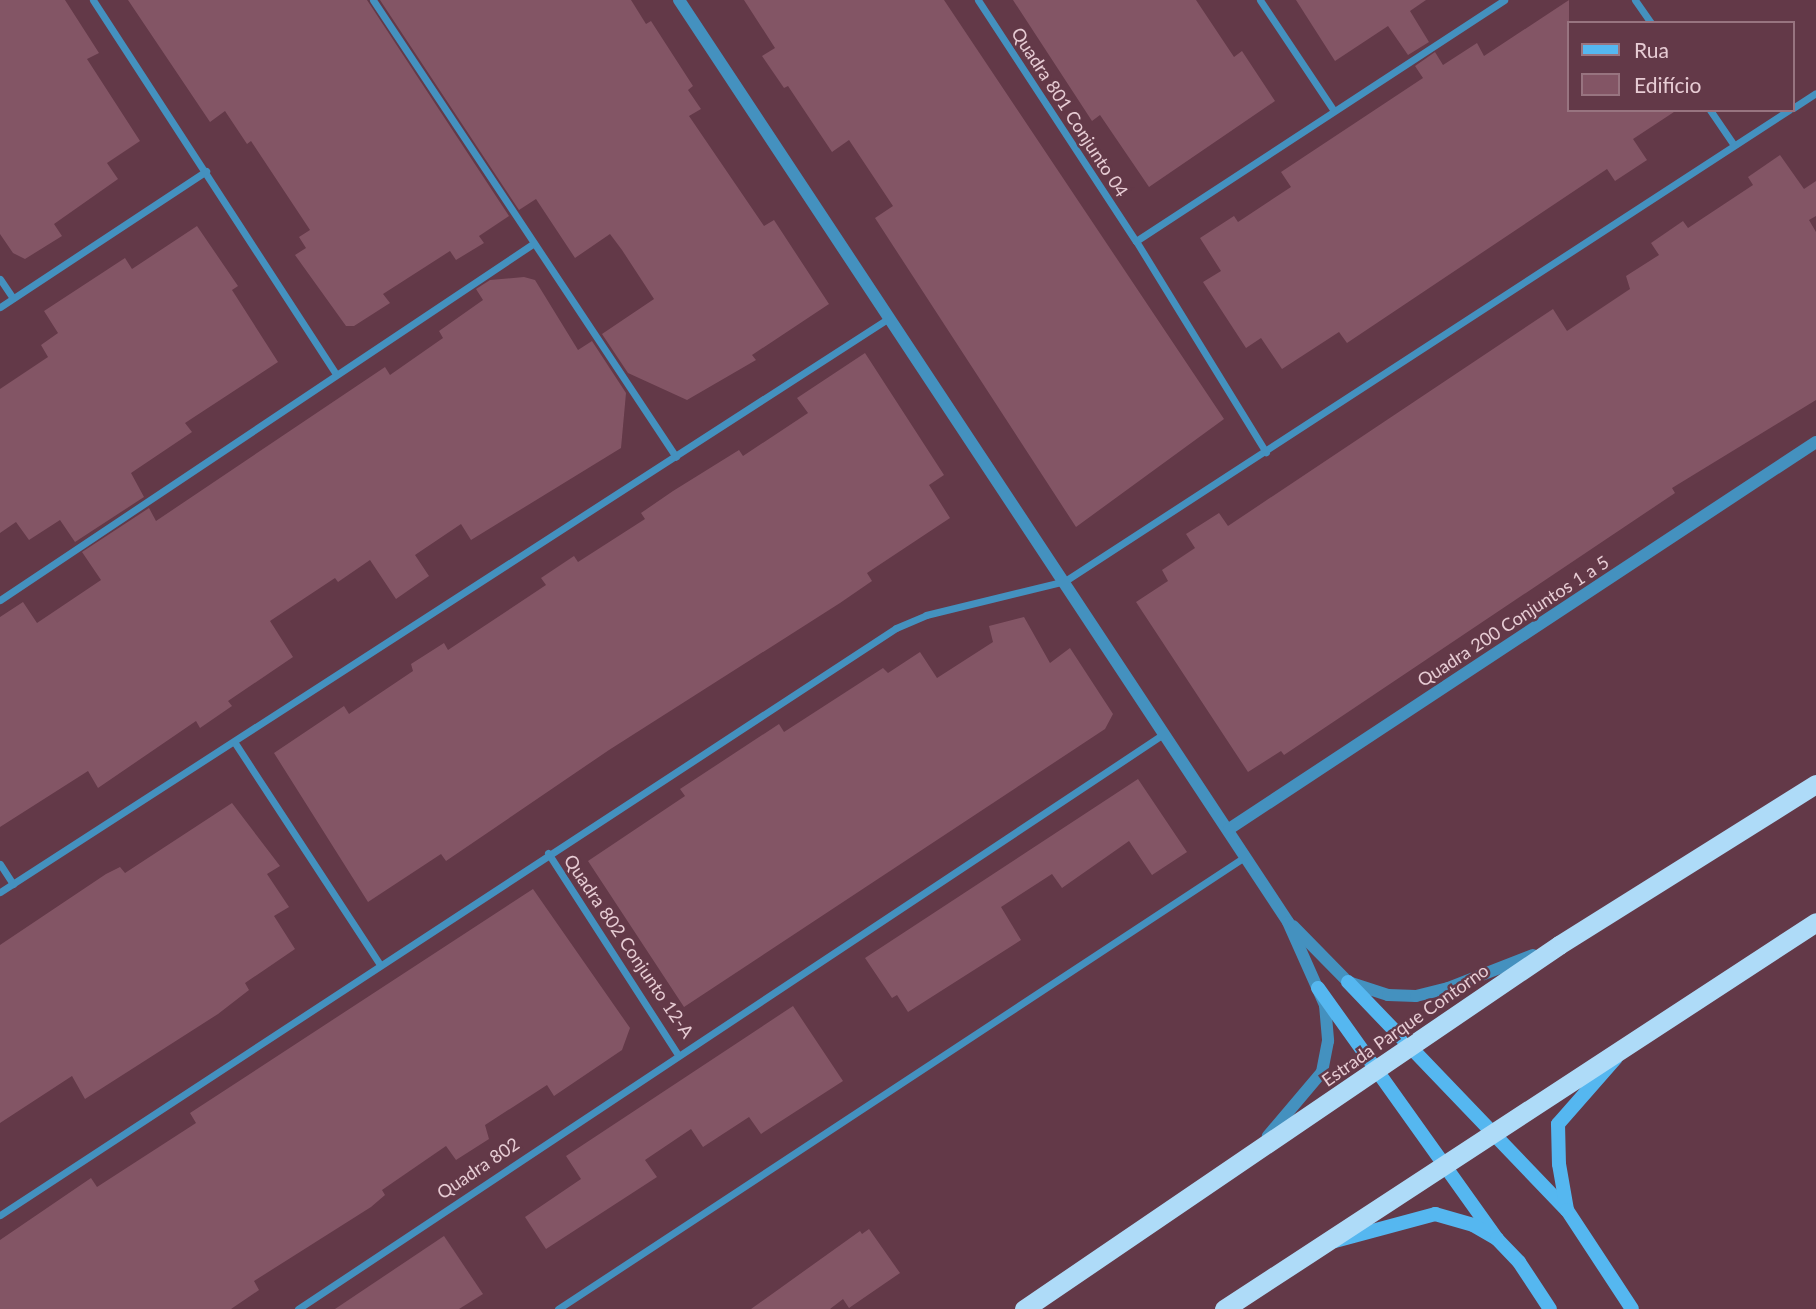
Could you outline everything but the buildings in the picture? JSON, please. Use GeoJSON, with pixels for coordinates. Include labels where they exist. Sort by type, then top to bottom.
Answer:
{"type":"FeatureCollection","features":[{"type":"Feature","properties":{"kind":"highway","name":"Estrada Parque Contorno"},"geometry":{"type":"LineString","coordinates":[[1024,1309],[1377,1070],[1409,1044],[1559,945],[1816,785]]}},
{"type":"Feature","properties":{"kind":"highway"},"geometry":{"type":"LineString","coordinates":[[1224,1309],[1313,1247],[1494,1133],[1816,922]]}},
{"type":"Feature","properties":{"kind":"main road"},"geometry":{"type":"LineString","coordinates":[[1348,982],[1567,1210],[1632,1309]]}},
{"type":"Feature","properties":{"kind":"main road"},"geometry":{"type":"LineString","coordinates":[[1318,988],[1497,1239],[1519,1262],[1550,1309]]}},
{"type":"Feature","properties":{"kind":"main road"},"geometry":{"type":"LineString","coordinates":[[1567,1210],[1558,1124],[1630,1042]]}},
{"type":"Feature","properties":{"kind":"main road"},"geometry":{"type":"LineString","coordinates":[[1313,1247],[1435,1214],[1473,1225],[1497,1239]]}},
{"type":"Feature","properties":{"kind":"street"},"geometry":{"type":"LineString","coordinates":[[93,0],[335,373]]}},
{"type":"Feature","properties":{"kind":"street"},"geometry":{"type":"LineString","coordinates":[[373,0],[676,457]]}},
{"type":"Feature","properties":{"kind":"street"},"geometry":{"type":"LineString","coordinates":[[679,0],[1289,922],[1318,988],[1328,1023],[1322,1072],[1252,1155]]}},
{"type":"Feature","properties":{"kind":"street","name":"Quadra 801 Conjunto 04"},"geometry":{"type":"LineString","coordinates":[[978,0],[1136,241],[1266,452]]}},
{"type":"Feature","properties":{"kind":"street"},"geometry":{"type":"LineString","coordinates":[[1260,0],[1334,111]]}},
{"type":"Feature","properties":{"kind":"street"},"geometry":{"type":"LineString","coordinates":[[1136,241],[1504,0]]}},
{"type":"Feature","properties":{"kind":"street"},"geometry":{"type":"LineString","coordinates":[[1635,0],[1650,21]]}},
{"type":"Feature","properties":{"kind":"street"},"geometry":{"type":"LineString","coordinates":[[1795,106],[1816,93]]}},
{"type":"Feature","properties":{"kind":"street"},"geometry":{"type":"LineString","coordinates":[[1711,112],[1734,145]]}},
{"type":"Feature","properties":{"kind":"street"},"geometry":{"type":"LineString","coordinates":[[548,853],[896,628],[926,615],[1065,581],[1786,112]]}},
{"type":"Feature","properties":{"kind":"street"},"geometry":{"type":"LineString","coordinates":[[0,307],[206,171]]}},
{"type":"Feature","properties":{"kind":"street"},"geometry":{"type":"LineString","coordinates":[[0,600],[335,373],[534,243]]}},
{"type":"Feature","properties":{"kind":"street"},"geometry":{"type":"LineString","coordinates":[[0,279],[13,298]]}},
{"type":"Feature","properties":{"kind":"street"},"geometry":{"type":"LineString","coordinates":[[0,892],[235,743],[890,317]]}},
{"type":"Feature","properties":{"kind":"street","name":"Quadra 200 Conjuntos 1 a 5"},"geometry":{"type":"LineString","coordinates":[[1229,828],[1816,442]]}},
{"type":"Feature","properties":{"kind":"street","name":"Quadra 802 Conjunto 12-A"},"geometry":{"type":"LineString","coordinates":[[0,1215],[548,853],[677,1053],[1166,733]]}},
{"type":"Feature","properties":{"kind":"street"},"geometry":{"type":"LineString","coordinates":[[235,743],[379,963]]}},
{"type":"Feature","properties":{"kind":"street"},"geometry":{"type":"LineString","coordinates":[[558,1309],[1247,856]]}},
{"type":"Feature","properties":{"kind":"street"},"geometry":{"type":"LineString","coordinates":[[0,864],[13,884]]}},
{"type":"Feature","properties":{"kind":"street"},"geometry":{"type":"LineString","coordinates":[[1289,922],[1348,982],[1388,995],[1416,996],[1448,988],[1559,945]]}},
{"type":"Feature","properties":{"kind":"street","name":"Quadra 802"},"geometry":{"type":"LineString","coordinates":[[298,1309],[677,1053]]}}]}
